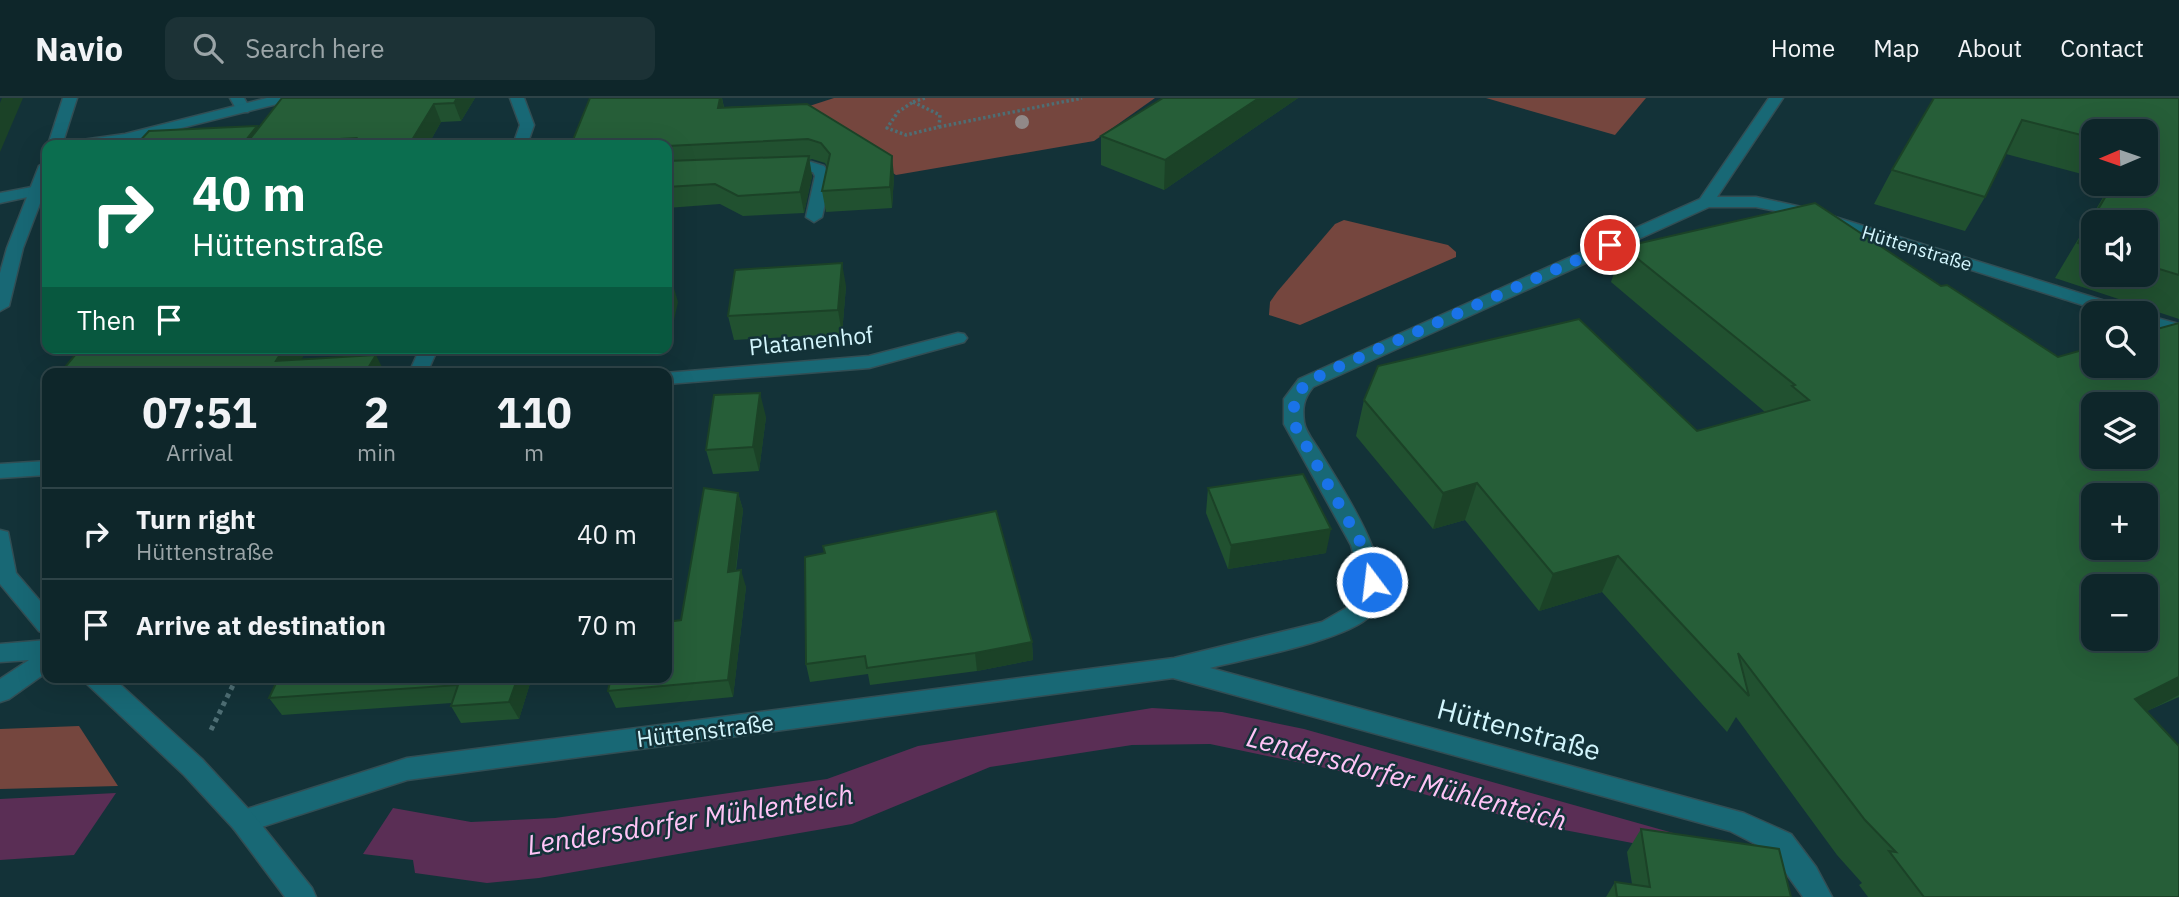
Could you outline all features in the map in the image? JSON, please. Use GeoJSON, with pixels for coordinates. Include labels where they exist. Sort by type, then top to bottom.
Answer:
{"type":"FeatureCollection","features":[{"type":"Feature","properties":{"kind":"street"},"geometry":{"type":"LineString","coordinates":[[57,140],[70,98]]}},
{"type":"Feature","properties":{"kind":"street"},"geometry":{"type":"LineString","coordinates":[[111,140],[240,103],[284,98]]}},
{"type":"Feature","properties":{"kind":"street"},"geometry":{"type":"LineString","coordinates":[[517,98],[527,125],[522,140]]}},
{"type":"Feature","properties":{"kind":"street"},"geometry":{"type":"LineString","coordinates":[[1706,202],[1776,98]]}},
{"type":"Feature","properties":{"kind":"street"},"geometry":{"type":"LineString","coordinates":[[764,169],[820,169],[823,176],[814,216]]}},
{"type":"Feature","properties":{"kind":"street"},"geometry":{"type":"LineString","coordinates":[[0,306],[15,248],[42,178]]}},
{"type":"Feature","properties":{"kind":"street"},"geometry":{"type":"LineString","coordinates":[[0,198],[37,191]]}},
{"type":"Feature","properties":{"kind":"street","name":"Hüttenstraße"},"geometry":{"type":"LineString","coordinates":[[243,821],[407,769],[1174,668],[1328,629],[1363,609],[1372,582],[1362,545],[1294,424],[1294,399],[1306,383],[1706,202],[1756,202],[1800,211],[2087,301]]}},
{"type":"Feature","properties":{"kind":"street"},"geometry":{"type":"LineString","coordinates":[[2158,324],[2179,330]]}},
{"type":"Feature","properties":{"kind":"street","name":"Platanenhof"},"geometry":{"type":"LineString","coordinates":[[672,378],[869,362],[958,338]]}},
{"type":"Feature","properties":{"kind":"street"},"geometry":{"type":"LineString","coordinates":[[0,471],[42,468]]}},
{"type":"Feature","properties":{"kind":"street"},"geometry":{"type":"LineString","coordinates":[[0,538],[5,575],[42,619]]}},
{"type":"Feature","properties":{"kind":"street"},"geometry":{"type":"LineString","coordinates":[[0,653],[42,649]]}},
{"type":"Feature","properties":{"kind":"street"},"geometry":{"type":"LineString","coordinates":[[0,692],[42,663]]}},
{"type":"Feature","properties":{"kind":"street","name":"Hüttenstraße"},"geometry":{"type":"LineString","coordinates":[[1174,668],[1735,821],[1781,843],[1807,876],[1818,897]]}},
{"type":"Feature","properties":{"kind":"street"},"geometry":{"type":"LineString","coordinates":[[103,683],[193,766],[243,821],[302,897]]}},
{"type":"Feature","properties":{"kind":"path"},"geometry":{"type":"LineString","coordinates":[[925,98],[912,102],[894,114],[887,128],[895,135],[916,135],[974,117],[1061,104],[1082,98]]}},
{"type":"Feature","properties":{"kind":"path"},"geometry":{"type":"LineString","coordinates":[[912,102],[940,115],[939,127]]}},
{"type":"Feature","properties":{"kind":"path"},"geometry":{"type":"LineString","coordinates":[[193,766],[234,683]]}},
{"type":"Feature","properties":{"kind":"shaded area"},"geometry":{"type":"Polygon","coordinates":[[[834,98],[1155,98],[1094,141],[896,175],[801,116],[797,110],[834,98]]]}},
{"type":"Feature","properties":{"kind":"shaded area"},"geometry":{"type":"Polygon","coordinates":[[[1486,98],[1646,98],[1615,135],[1486,98]]]}},
{"type":"Feature","properties":{"kind":"shaded area"},"geometry":{"type":"Polygon","coordinates":[[[1344,220],[1448,245],[1456,252],[1456,257],[1300,325],[1269,315],[1270,302],[1277,292],[1335,224],[1344,220]]]}},
{"type":"Feature","properties":{"kind":"shaded area"},"geometry":{"type":"Polygon","coordinates":[[[79,726],[118,786],[0,789],[0,729],[79,726]]]}},
{"type":"Feature","properties":{"kind":"water","name":"Lendersdorfer Mühlenteich"},"geometry":{"type":"Polygon","coordinates":[[[1152,708],[1222,712],[1304,729],[1730,849],[1695,855],[1533,824],[1335,770],[1210,744],[1132,745],[990,767],[852,824],[539,878],[487,883],[415,873],[413,860],[363,854],[393,808],[471,822],[555,818],[827,779],[918,746],[1152,708]]]}},
{"type":"Feature","properties":{"kind":"water"},"geometry":{"type":"Polygon","coordinates":[[[116,793],[74,855],[0,860],[0,799],[116,793]]]}},
{"type":"Feature","properties":{"kind":"building"},"geometry":{"type":"Polygon","coordinates":[[[282,98],[457,98],[454,103],[434,104],[412,140],[249,140],[282,98]]]}},
{"type":"Feature","properties":{"kind":"building"},"geometry":{"type":"Polygon","coordinates":[[[590,98],[720,98],[718,108],[807,104],[892,156],[890,187],[822,191],[830,154],[821,143],[808,139],[672,146],[672,140],[573,140],[590,98]]]}},
{"type":"Feature","properties":{"kind":"building"},"geometry":{"type":"Polygon","coordinates":[[[1163,98],[1259,98],[1165,160],[1101,136],[1163,98]]]}},
{"type":"Feature","properties":{"kind":"building"},"geometry":{"type":"Polygon","coordinates":[[[1934,98],[2179,98],[2179,275],[2158,269],[2158,210],[2098,210],[2106,196],[2158,196],[2158,119],[2081,119],[2081,135],[2022,120],[1985,197],[1892,170],[1934,98]]]}},
{"type":"Feature","properties":{"kind":"building"},"geometry":{"type":"Polygon","coordinates":[[[257,126],[246,140],[141,140],[149,131],[257,126]]]}},
{"type":"Feature","properties":{"kind":"building"},"geometry":{"type":"Polygon","coordinates":[[[809,156],[800,192],[738,196],[715,184],[672,187],[672,161],[809,156]]]}},
{"type":"Feature","properties":{"kind":"building"},"geometry":{"type":"Polygon","coordinates":[[[1815,203],[1941,286],[1947,285],[2058,357],[2081,350],[2081,378],[2158,378],[2158,329],[2179,323],[2179,677],[2135,699],[2179,746],[2179,897],[1924,897],[1889,851],[1896,852],[1865,820],[1738,653],[1749,696],[1618,556],[1553,574],[1477,483],[1443,493],[1364,400],[1378,366],[1579,319],[1697,431],[1809,400],[1792,386],[1795,385],[1623,247],[1815,203]]]}},
{"type":"Feature","properties":{"kind":"building"},"geometry":{"type":"Polygon","coordinates":[[[842,263],[838,310],[728,316],[735,270],[842,263]]]}},
{"type":"Feature","properties":{"kind":"building"},"geometry":{"type":"Polygon","coordinates":[[[76,354],[280,354],[276,361],[376,355],[368,368],[64,368],[76,354]]]}},
{"type":"Feature","properties":{"kind":"building"},"geometry":{"type":"Polygon","coordinates":[[[760,393],[753,447],[706,450],[714,395],[760,393]]]}},
{"type":"Feature","properties":{"kind":"building"},"geometry":{"type":"Polygon","coordinates":[[[1303,474],[1331,529],[1231,545],[1208,488],[1303,474]]]}},
{"type":"Feature","properties":{"kind":"building"},"geometry":{"type":"Polygon","coordinates":[[[704,488],[738,493],[728,572],[741,570],[728,680],[608,691],[610,683],[672,683],[672,621],[681,620],[704,488]]]}},
{"type":"Feature","properties":{"kind":"building"},"geometry":{"type":"Polygon","coordinates":[[[996,511],[1032,642],[867,668],[865,656],[806,664],[805,557],[825,553],[823,546],[996,511]]]}},
{"type":"Feature","properties":{"kind":"building"},"geometry":{"type":"Polygon","coordinates":[[[276,683],[516,683],[509,702],[451,706],[458,685],[269,698],[276,683]]]}},
{"type":"Feature","properties":{"kind":"building"},"geometry":{"type":"Polygon","coordinates":[[[1641,829],[1779,849],[1791,897],[1617,897],[1615,882],[1650,887],[1641,829]]]}},
{"type":"Feature","properties":{"kind":"route"},"geometry":{"type":"LineString","coordinates":[[1372,582],[1362,545],[1294,424],[1294,399],[1306,383],[1327,372],[1610,245]]}}]}
